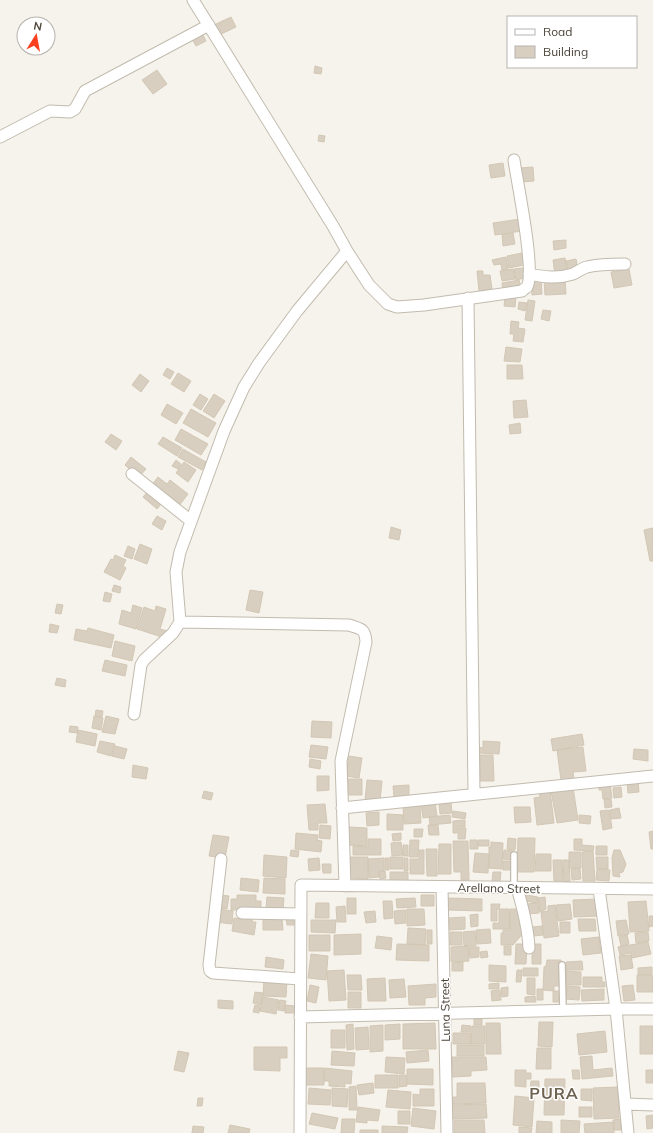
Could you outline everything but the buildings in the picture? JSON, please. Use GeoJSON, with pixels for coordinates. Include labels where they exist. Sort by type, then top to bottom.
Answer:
{"type":"FeatureCollection","features":[{"type":"Feature","properties":{"kind":"street"},"geometry":{"type":"LineString","coordinates":[[193,0],[347,251],[369,285],[388,304],[397,307],[424,305],[522,291],[526,287],[529,274],[529,260],[514,160]]}},
{"type":"Feature","properties":{"kind":"street"},"geometry":{"type":"LineString","coordinates":[[0,137],[50,111],[70,112],[75,109],[85,91],[209,25]]}},
{"type":"Feature","properties":{"kind":"street"},"geometry":{"type":"LineString","coordinates":[[134,714],[141,665],[144,660],[173,633],[180,622],[176,572],[180,552],[224,432],[244,387],[259,363],[297,311],[347,251]]}},
{"type":"Feature","properties":{"kind":"street"},"geometry":{"type":"LineString","coordinates":[[529,274],[552,277],[565,276],[592,266],[625,264]]}},
{"type":"Feature","properties":{"kind":"street"},"geometry":{"type":"LineString","coordinates":[[468,298],[474,794]]}},
{"type":"Feature","properties":{"kind":"street"},"geometry":{"type":"LineString","coordinates":[[132,474],[191,520]]}},
{"type":"Feature","properties":{"kind":"street"},"geometry":{"type":"LineString","coordinates":[[180,622],[349,625],[363,630],[366,634],[366,642],[341,761],[345,886]]}},
{"type":"Feature","properties":{"kind":"street"},"geometry":{"type":"LineString","coordinates":[[342,808],[653,776]]}},
{"type":"Feature","properties":{"kind":"street"},"geometry":{"type":"LineString","coordinates":[[221,859],[209,965],[210,971],[213,973],[300,979]]}},
{"type":"Feature","properties":{"kind":"street","name":"Arellano Street"},"geometry":{"type":"LineString","coordinates":[[301,914],[301,886],[653,889]]}},
{"type":"Feature","properties":{"kind":"street","name":"Luna Street"},"geometry":{"type":"LineString","coordinates":[[442,887],[446,1014],[447,1133]]}},
{"type":"Feature","properties":{"kind":"street"},"geometry":{"type":"LineString","coordinates":[[516,888],[526,916],[529,934],[529,948]]}},
{"type":"Feature","properties":{"kind":"street"},"geometry":{"type":"LineString","coordinates":[[599,888],[616,1009],[628,1133]]}},
{"type":"Feature","properties":{"kind":"street"},"geometry":{"type":"LineString","coordinates":[[242,913],[301,914],[300,1133]]}},
{"type":"Feature","properties":{"kind":"street"},"geometry":{"type":"LineString","coordinates":[[300,1017],[653,1009]]}},
{"type":"Feature","properties":{"kind":"street"},"geometry":{"type":"LineString","coordinates":[[625,1104],[653,1105]]}},
{"type":"Feature","properties":{"kind":"lane"},"geometry":{"type":"LineString","coordinates":[[514,855],[516,888]]}},
{"type":"Feature","properties":{"kind":"lane"},"geometry":{"type":"LineString","coordinates":[[562,965],[563,1010]]}},
{"type":"Feature","properties":{"kind":"district","name":"PURA"},"geometry":{"type":"Point","coordinates":[554,1093]}}]}
